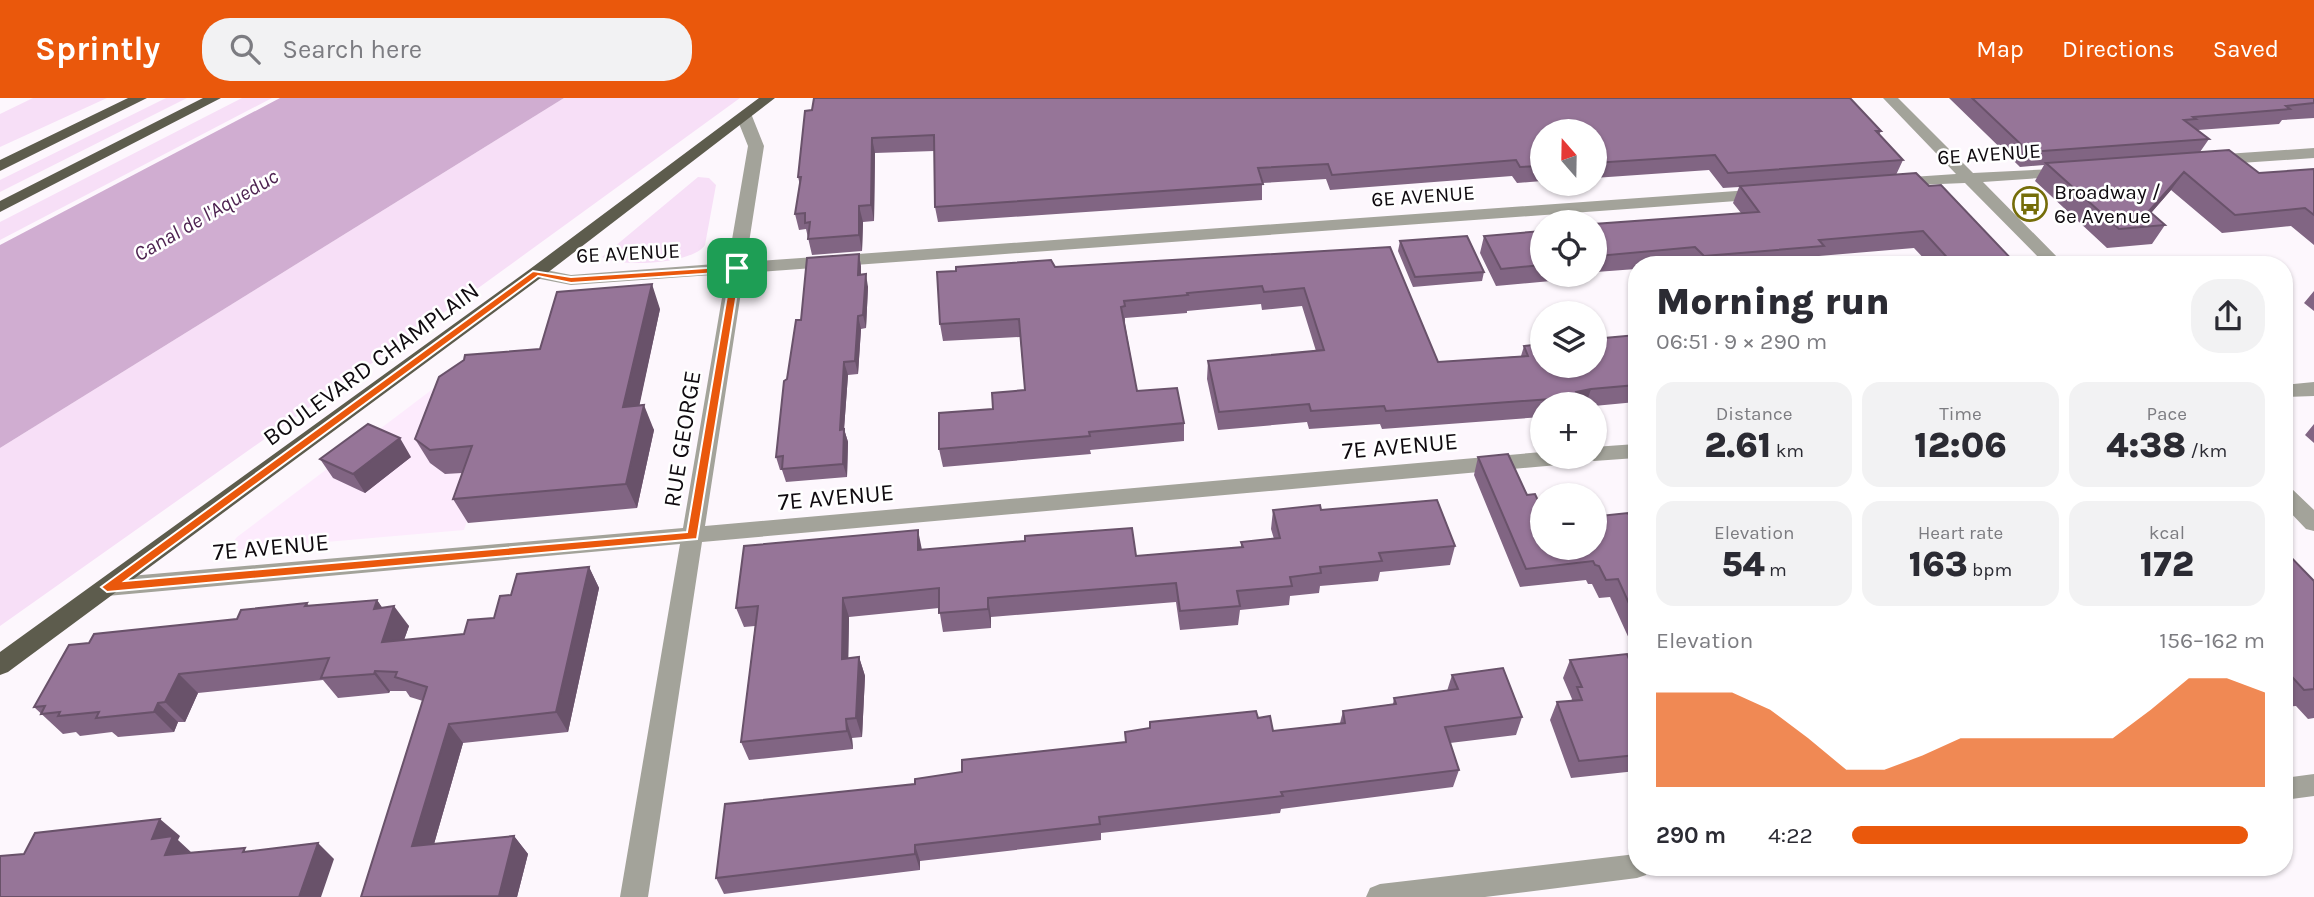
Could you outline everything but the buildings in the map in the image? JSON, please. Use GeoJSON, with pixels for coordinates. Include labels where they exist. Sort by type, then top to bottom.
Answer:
{"type":"FeatureCollection","features":[{"type":"Feature","properties":{"kind":"main road"},"geometry":{"type":"LineString","coordinates":[[0,166],[140,98]]}},
{"type":"Feature","properties":{"kind":"main road"},"geometry":{"type":"LineString","coordinates":[[0,207],[214,98]]}},
{"type":"Feature","properties":{"kind":"main road","name":"BOULEVARD CHAMPLAIN"},"geometry":{"type":"LineString","coordinates":[[0,665],[536,273],[768,98]]}},
{"type":"Feature","properties":{"kind":"street"},"geometry":{"type":"LineString","coordinates":[[1890,98],[2047,256]]}},
{"type":"Feature","properties":{"kind":"street","name":"RUE GEORGE"},"geometry":{"type":"LineString","coordinates":[[634,897],[756,146],[744,116]]}},
{"type":"Feature","properties":{"kind":"street"},"geometry":{"type":"LineString","coordinates":[[2189,162],[2314,153]]}},
{"type":"Feature","properties":{"kind":"street","name":"6E AVENUE"},"geometry":{"type":"LineString","coordinates":[[1884,185],[2082,170]]}},
{"type":"Feature","properties":{"kind":"street","name":"6E AVENUE"},"geometry":{"type":"LineString","coordinates":[[536,273],[571,280],[1775,193]]}},
{"type":"Feature","properties":{"kind":"street"},"geometry":{"type":"LineString","coordinates":[[2293,390],[2314,389]]}},
{"type":"Feature","properties":{"kind":"street"},"geometry":{"type":"LineString","coordinates":[[1607,453],[1628,452]]}},
{"type":"Feature","properties":{"kind":"street","name":"7E AVENUE"},"geometry":{"type":"LineString","coordinates":[[107,587],[1530,461]]}},
{"type":"Feature","properties":{"kind":"street"},"geometry":{"type":"LineString","coordinates":[[2293,502],[2314,523]]}},
{"type":"Feature","properties":{"kind":"street"},"geometry":{"type":"LineString","coordinates":[[2293,788],[2314,785]]}},
{"type":"Feature","properties":{"kind":"street"},"geometry":{"type":"LineString","coordinates":[[1380,897],[1628,867]]}},
{"type":"Feature","properties":{"kind":"shaded area"},"geometry":{"type":"Polygon","coordinates":[[[33,98],[107,98],[0,147],[0,114],[33,98]]]}},
{"type":"Feature","properties":{"kind":"shaded area"},"geometry":{"type":"Polygon","coordinates":[[[166,98],[187,98],[0,192],[0,180],[166,98]]]}},
{"type":"Feature","properties":{"kind":"shaded area"},"geometry":{"type":"Polygon","coordinates":[[[242,98],[272,98],[0,240],[0,222],[242,98]]]}},
{"type":"Feature","properties":{"kind":"shaded area"},"geometry":{"type":"Polygon","coordinates":[[[564,98],[740,98],[481,286],[0,626],[0,448],[564,98]]]}},
{"type":"Feature","properties":{"kind":"shaded area"},"geometry":{"type":"Polygon","coordinates":[[[698,177],[709,178],[716,185],[705,245],[698,251],[672,260],[656,262],[624,262],[602,257],[698,177]]]}},
{"type":"Feature","properties":{"kind":"shaded area"},"geometry":{"type":"Polygon","coordinates":[[[516,374],[464,530],[235,550],[229,547],[237,537],[446,379],[516,374]]]}},
{"type":"Feature","properties":{"kind":"water","name":"Canal de l'Aqueduc"},"geometry":{"type":"Polygon","coordinates":[[[280,98],[564,98],[0,448],[0,245],[280,98]]]}},
{"type":"Feature","properties":{"kind":"place","name":"Broadway / 6e Avenue"},"geometry":{"type":"Point","coordinates":[2030,204]}},
{"type":"Feature","properties":{"kind":"route"},"geometry":{"type":"LineString","coordinates":[[737,268],[693,536],[107,587],[536,273],[571,280],[737,268]]}}]}
